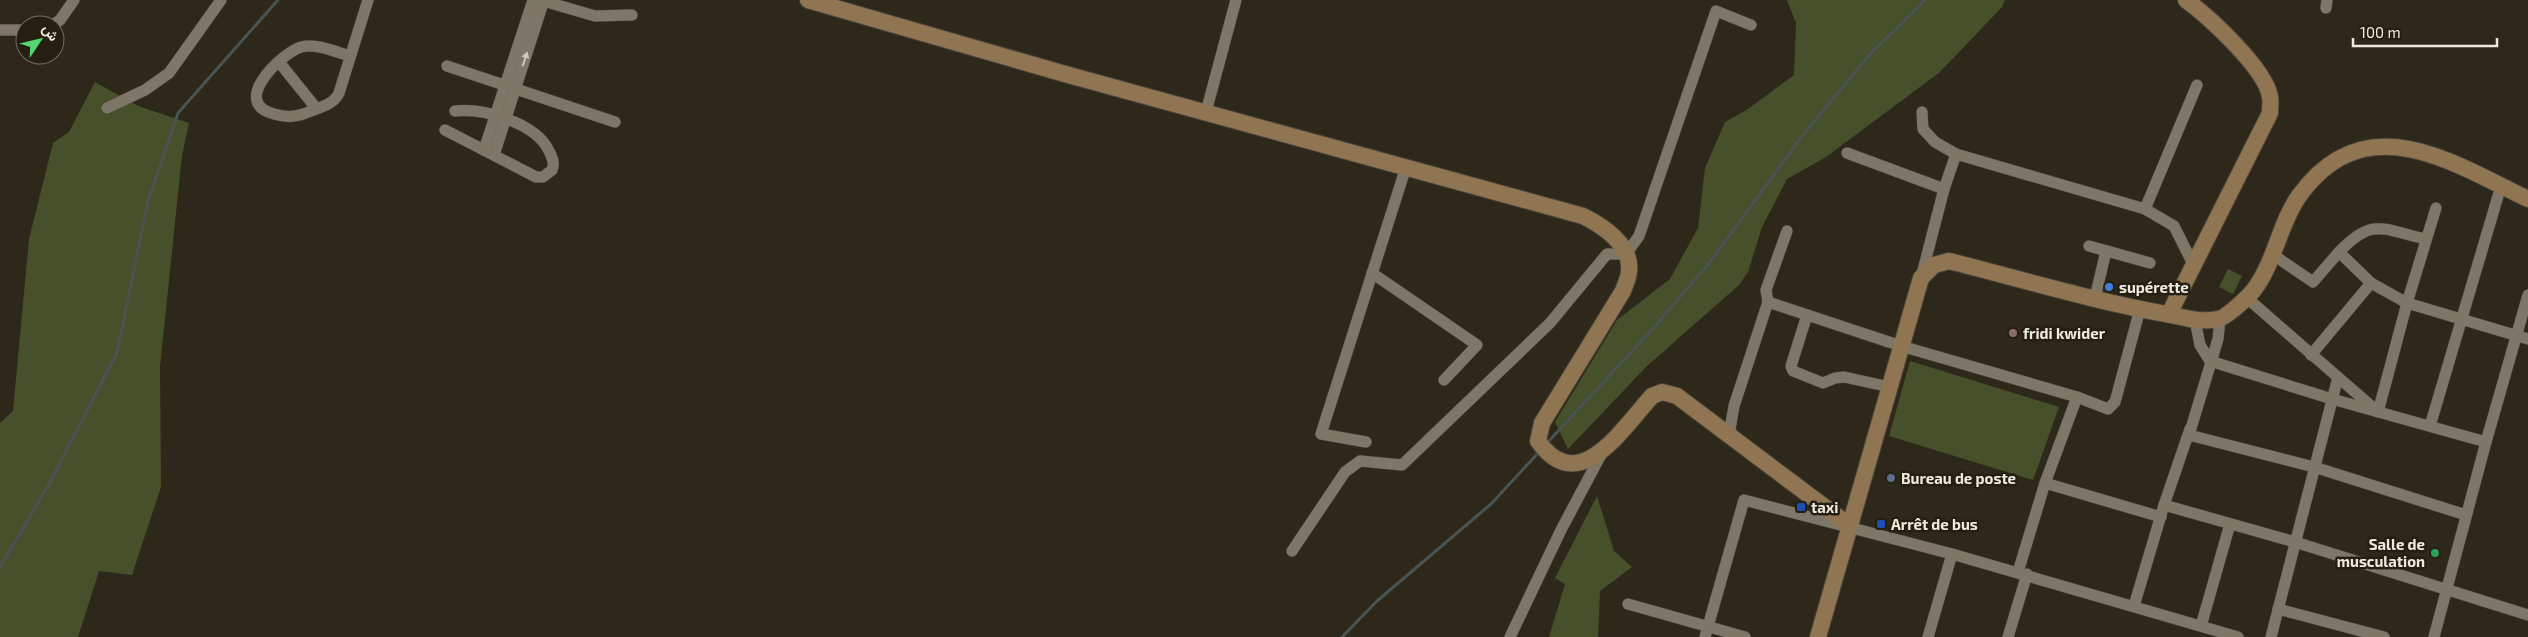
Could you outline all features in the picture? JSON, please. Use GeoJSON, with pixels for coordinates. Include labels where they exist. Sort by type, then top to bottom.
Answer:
{"type":"FeatureCollection","features":[{"type":"Feature","properties":{"kind":"street"},"geometry":{"type":"LineString","coordinates":[[64,15],[74,0]]}},
{"type":"Feature","properties":{"kind":"street"},"geometry":{"type":"LineString","coordinates":[[107,108],[145,90],[169,73],[221,0]]}},
{"type":"Feature","properties":{"kind":"street"},"geometry":{"type":"LineString","coordinates":[[350,56],[309,46],[293,51],[267,74],[257,89],[258,105],[268,113],[288,117],[316,108],[337,97],[368,0]]}},
{"type":"Feature","properties":{"kind":"street"},"geometry":{"type":"LineString","coordinates":[[489,152],[540,0],[594,16],[632,15]]}},
{"type":"Feature","properties":{"kind":"street"},"geometry":{"type":"LineString","coordinates":[[808,0],[1583,216],[1603,226],[1612,234],[1626,254],[1630,271],[1623,290],[1542,423],[1538,441],[1548,456],[1564,464],[1582,464],[1603,451]]}},
{"type":"Feature","properties":{"kind":"street"},"geometry":{"type":"LineString","coordinates":[[1206,112],[1236,0]]}},
{"type":"Feature","properties":{"kind":"street"},"geometry":{"type":"LineString","coordinates":[[2169,314],[2193,264],[2259,139],[2270,113],[2270,96],[2264,82],[2218,25],[2186,0]]}},
{"type":"Feature","properties":{"kind":"street"},"geometry":{"type":"LineString","coordinates":[[1626,254],[1640,236],[1716,11],[1751,25]]}},
{"type":"Feature","properties":{"kind":"street"},"geometry":{"type":"LineString","coordinates":[[0,30],[15,30]]}},
{"type":"Feature","properties":{"kind":"street"},"geometry":{"type":"LineString","coordinates":[[279,62],[316,108]]}},
{"type":"Feature","properties":{"kind":"street"},"geometry":{"type":"LineString","coordinates":[[447,66],[615,122]]}},
{"type":"Feature","properties":{"kind":"street"},"geometry":{"type":"LineString","coordinates":[[2145,209],[2197,85]]}},
{"type":"Feature","properties":{"kind":"street"},"geometry":{"type":"LineString","coordinates":[[445,130],[536,177],[548,175],[554,166],[550,153],[541,138],[535,133],[500,117],[473,111],[455,111]]}},
{"type":"Feature","properties":{"kind":"street"},"geometry":{"type":"LineString","coordinates":[[1922,112],[1923,129],[1936,142],[1956,154],[2145,209],[2174,226],[2193,264]]}},
{"type":"Feature","properties":{"kind":"street"},"geometry":{"type":"LineString","coordinates":[[1921,278],[1934,265],[1949,261],[2140,309],[2195,320],[2220,319],[2247,298],[2259,282],[2298,197],[2322,169],[2349,152],[2375,146],[2410,149],[2452,160],[2528,199]]}},
{"type":"Feature","properties":{"kind":"street"},"geometry":{"type":"LineString","coordinates":[[1848,153],[1944,189]]}},
{"type":"Feature","properties":{"kind":"street"},"geometry":{"type":"LineString","coordinates":[[1818,637],[1921,278],[1944,189],[1956,154]]}},
{"type":"Feature","properties":{"kind":"street"},"geometry":{"type":"LineString","coordinates":[[1366,442],[1322,434],[1406,167]]}},
{"type":"Feature","properties":{"kind":"street"},"geometry":{"type":"LineString","coordinates":[[2430,426],[2500,186]]}},
{"type":"Feature","properties":{"kind":"street"},"geometry":{"type":"LineString","coordinates":[[2378,412],[2407,303],[2436,208]]}},
{"type":"Feature","properties":{"kind":"street"},"geometry":{"type":"LineString","coordinates":[[2272,254],[2313,282],[2339,252],[2364,230],[2385,229],[2426,239]]}},
{"type":"Feature","properties":{"kind":"street"},"geometry":{"type":"LineString","coordinates":[[1729,435],[1734,406],[1768,302],[1766,290],[1787,231]]}},
{"type":"Feature","properties":{"kind":"street"},"geometry":{"type":"LineString","coordinates":[[2089,246],[2150,263]]}},
{"type":"Feature","properties":{"kind":"street"},"geometry":{"type":"LineString","coordinates":[[2095,298],[2106,251]]}},
{"type":"Feature","properties":{"kind":"street"},"geometry":{"type":"LineString","coordinates":[[2339,252],[2371,283],[2407,303],[2516,337],[2528,339]]}},
{"type":"Feature","properties":{"kind":"street"},"geometry":{"type":"LineString","coordinates":[[1292,551],[1346,472],[1360,461],[1402,465],[1550,323],[1608,254],[1626,254]]}},
{"type":"Feature","properties":{"kind":"street"},"geometry":{"type":"LineString","coordinates":[[1372,273],[1477,344],[1444,380]]}},
{"type":"Feature","properties":{"kind":"street"},"geometry":{"type":"LineString","coordinates":[[2311,354],[2371,283]]}},
{"type":"Feature","properties":{"kind":"street"},"geometry":{"type":"LineString","coordinates":[[2434,637],[2466,514],[2528,296]]}},
{"type":"Feature","properties":{"kind":"street"},"geometry":{"type":"LineString","coordinates":[[2247,298],[2378,412]]}},
{"type":"Feature","properties":{"kind":"street"},"geometry":{"type":"LineString","coordinates":[[1768,302],[1901,346],[2108,409],[2115,402],[2140,309]]}},
{"type":"Feature","properties":{"kind":"street"},"geometry":{"type":"LineString","coordinates":[[1807,315],[1791,366],[1793,371],[1822,383],[1844,377],[1890,387]]}},
{"type":"Feature","properties":{"kind":"street"},"geometry":{"type":"LineString","coordinates":[[2220,319],[2218,339],[2189,434],[2314,467],[2466,514]]}},
{"type":"Feature","properties":{"kind":"street"},"geometry":{"type":"LineString","coordinates":[[2195,320],[2200,345],[2210,361],[2332,399],[2486,442]]}},
{"type":"Feature","properties":{"kind":"street"},"geometry":{"type":"LineString","coordinates":[[2271,637],[2338,377]]}},
{"type":"Feature","properties":{"kind":"street"},"geometry":{"type":"LineString","coordinates":[[1510,637],[1557,538],[1603,451],[1652,396],[1662,392],[1677,396],[1850,526]]}},
{"type":"Feature","properties":{"kind":"street"},"geometry":{"type":"LineString","coordinates":[[2008,637],[2045,483],[2077,398]]}},
{"type":"Feature","properties":{"kind":"street"},"geometry":{"type":"LineString","coordinates":[[2134,606],[2162,511],[2191,427]]}},
{"type":"Feature","properties":{"kind":"street"},"geometry":{"type":"LineString","coordinates":[[2045,483],[2162,511],[2230,524],[2295,542],[2528,615]]}},
{"type":"Feature","properties":{"kind":"street"},"geometry":{"type":"LineString","coordinates":[[1707,632],[1744,500],[1850,526],[2022,573],[2201,626],[2215,634],[2238,637]]}},
{"type":"Feature","properties":{"kind":"street"},"geometry":{"type":"LineString","coordinates":[[2201,626],[2230,524]]}},
{"type":"Feature","properties":{"kind":"street"},"geometry":{"type":"LineString","coordinates":[[1928,637],[1952,554]]}},
{"type":"Feature","properties":{"kind":"street"},"geometry":{"type":"LineString","coordinates":[[1628,604],[1707,632],[1746,637]]}},
{"type":"Feature","properties":{"kind":"street"},"geometry":{"type":"LineString","coordinates":[[2278,609],[2384,637]]}},
{"type":"Feature","properties":{"kind":"green space"},"geometry":{"type":"Polygon","coordinates":[[[1787,0],[2005,0],[2002,7],[1940,72],[1826,157],[1787,179],[1762,227],[1748,272],[1739,285],[1647,366],[1568,449],[1555,422],[1617,320],[1670,279],[1698,228],[1705,168],[1725,122],[1748,109],[1794,75],[1796,23],[1787,0]]]}},
{"type":"Feature","properties":{"kind":"green space"},"geometry":{"type":"Polygon","coordinates":[[[95,82],[138,106],[189,123],[182,155],[160,367],[161,487],[132,575],[99,571],[78,637],[0,637],[0,423],[13,411],[29,239],[53,143],[69,132],[95,82]]]}},
{"type":"Feature","properties":{"kind":"green space"},"geometry":{"type":"Polygon","coordinates":[[[2228,269],[2242,276],[2233,294],[2219,287],[2228,269]]]}},
{"type":"Feature","properties":{"kind":"green space"},"geometry":{"type":"Polygon","coordinates":[[[1910,361],[2059,407],[2033,480],[1889,436],[1910,361]]]}},
{"type":"Feature","properties":{"kind":"green space"},"geometry":{"type":"Polygon","coordinates":[[[1597,496],[1614,551],[1632,567],[1600,591],[1598,637],[1549,637],[1565,584],[1555,578],[1597,496]]]}},
{"type":"Feature","properties":{"kind":"waterway"},"geometry":{"type":"LineString","coordinates":[[0,567],[48,486],[117,353],[148,201],[178,113],[278,0]]}},
{"type":"Feature","properties":{"kind":"waterway"},"geometry":{"type":"LineString","coordinates":[[1547,443],[1649,333],[1710,262],[1803,135],[1870,54],[1925,0]]}},
{"type":"Feature","properties":{"kind":"waterway"},"geometry":{"type":"LineString","coordinates":[[1342,637],[1377,601],[1491,504],[1540,451]]}},
{"type":"Feature","properties":{"kind":"place","name":"supérette"},"geometry":{"type":"Point","coordinates":[2109,287]}},
{"type":"Feature","properties":{"kind":"place","name":"fridi kwider"},"geometry":{"type":"Point","coordinates":[2013,333]}},
{"type":"Feature","properties":{"kind":"place","name":"Bureau de poste"},"geometry":{"type":"Point","coordinates":[1891,478]}},
{"type":"Feature","properties":{"kind":"place","name":"taxi"},"geometry":{"type":"Point","coordinates":[1801,507]}},
{"type":"Feature","properties":{"kind":"place","name":"Arrêt de bus"},"geometry":{"type":"Point","coordinates":[1881,524]}},
{"type":"Feature","properties":{"kind":"place","name":"Salle de musculation"},"geometry":{"type":"Point","coordinates":[2435,553]}}]}
